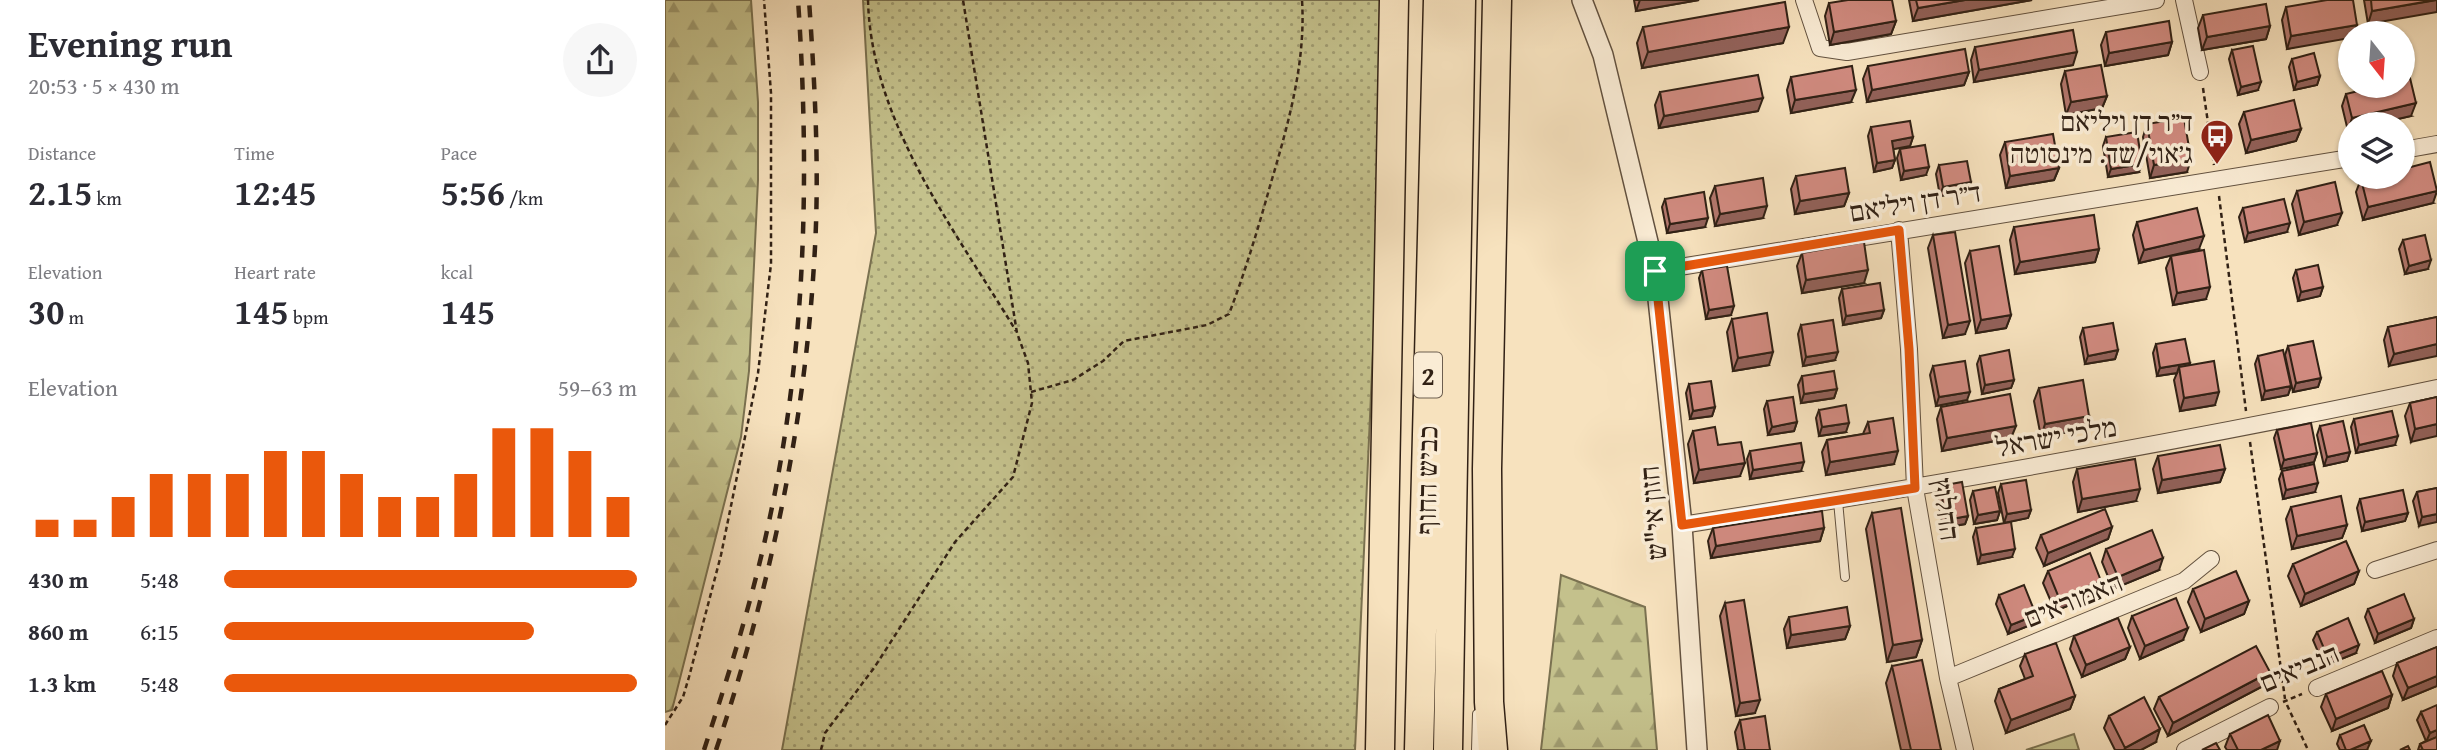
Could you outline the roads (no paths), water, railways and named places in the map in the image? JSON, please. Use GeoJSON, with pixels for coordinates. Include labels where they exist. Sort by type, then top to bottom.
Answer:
{"type":"FeatureCollection","features":[{"type":"Feature","properties":{"kind":"highway"},"geometry":{"type":"LineString","coordinates":[[1380,750],[1394,0]]}},
{"type":"Feature","properties":{"kind":"highway","name":"כביש החוף"},"geometry":{"type":"LineString","coordinates":[[1419,750],[1438,0]]}},
{"type":"Feature","properties":{"kind":"highway","name":"כביש החוף"},"geometry":{"type":"LineString","coordinates":[[1448,750],[1461,0]]}},
{"type":"Feature","properties":{"kind":"highway"},"geometry":{"type":"LineString","coordinates":[[1493,750],[1489,702],[1487,469],[1497,0]]}},
{"type":"Feature","properties":{"kind":"street","name":"חזון אי\"ש"},"geometry":{"type":"LineString","coordinates":[[1582,0],[1603,55],[1655,271],[1682,525],[1697,750]]}},
{"type":"Feature","properties":{"kind":"street"},"geometry":{"type":"LineString","coordinates":[[1804,0],[1820,48],[1847,52],[2063,7],[2156,0]]}},
{"type":"Feature","properties":{"kind":"street"},"geometry":{"type":"LineString","coordinates":[[2185,0],[2200,72]]}},
{"type":"Feature","properties":{"kind":"street"},"geometry":{"type":"LineString","coordinates":[[2415,147],[2437,144]]}},
{"type":"Feature","properties":{"kind":"street","name":"ד״ר דן ויליאם"},"geometry":{"type":"LineString","coordinates":[[1655,271],[2338,160]]}},
{"type":"Feature","properties":{"kind":"street","name":"החלוץ"},"geometry":{"type":"LineString","coordinates":[[1899,230],[1909,349],[1915,488],[1948,678],[1965,750]]}},
{"type":"Feature","properties":{"kind":"street","name":"מלכי ישראל"},"geometry":{"type":"LineString","coordinates":[[1682,525],[1915,488],[2248,428],[2437,388]]}},
{"type":"Feature","properties":{"kind":"street"},"geometry":{"type":"LineString","coordinates":[[2375,570],[2437,550]]}},
{"type":"Feature","properties":{"kind":"street","name":"האמוראים"},"geometry":{"type":"LineString","coordinates":[[1948,678],[2184,581],[2211,559]]}},
{"type":"Feature","properties":{"kind":"street","name":"הנביאים"},"geometry":{"type":"LineString","coordinates":[[2317,688],[2437,638]]}},
{"type":"Feature","properties":{"kind":"street","name":"הנביאים"},"geometry":{"type":"LineString","coordinates":[[2185,750],[2270,707]]}},
{"type":"Feature","properties":{"kind":"lane"},"geometry":{"type":"LineString","coordinates":[[1478,688],[1487,469]]}},
{"type":"Feature","properties":{"kind":"lane"},"geometry":{"type":"LineString","coordinates":[[1838,500],[1845,577]]}},
{"type":"Feature","properties":{"kind":"lane"},"geometry":{"type":"LineString","coordinates":[[1476,750],[1478,701]]}},
{"type":"Feature","properties":{"kind":"railway"},"geometry":{"type":"LineString","coordinates":[[704,750],[755,583],[781,461],[790,396],[802,264],[804,198],[798,0]]}},
{"type":"Feature","properties":{"kind":"railway"},"geometry":{"type":"LineString","coordinates":[[716,750],[768,571],[793,449],[802,388],[814,264],[817,198],[809,0]]}},
{"type":"Feature","properties":{"kind":"place","name":"ד״ר דן ויליאם ג׳אוי/שד. מינסוטה"},"geometry":{"type":"Point","coordinates":[2217,166]}}]}
